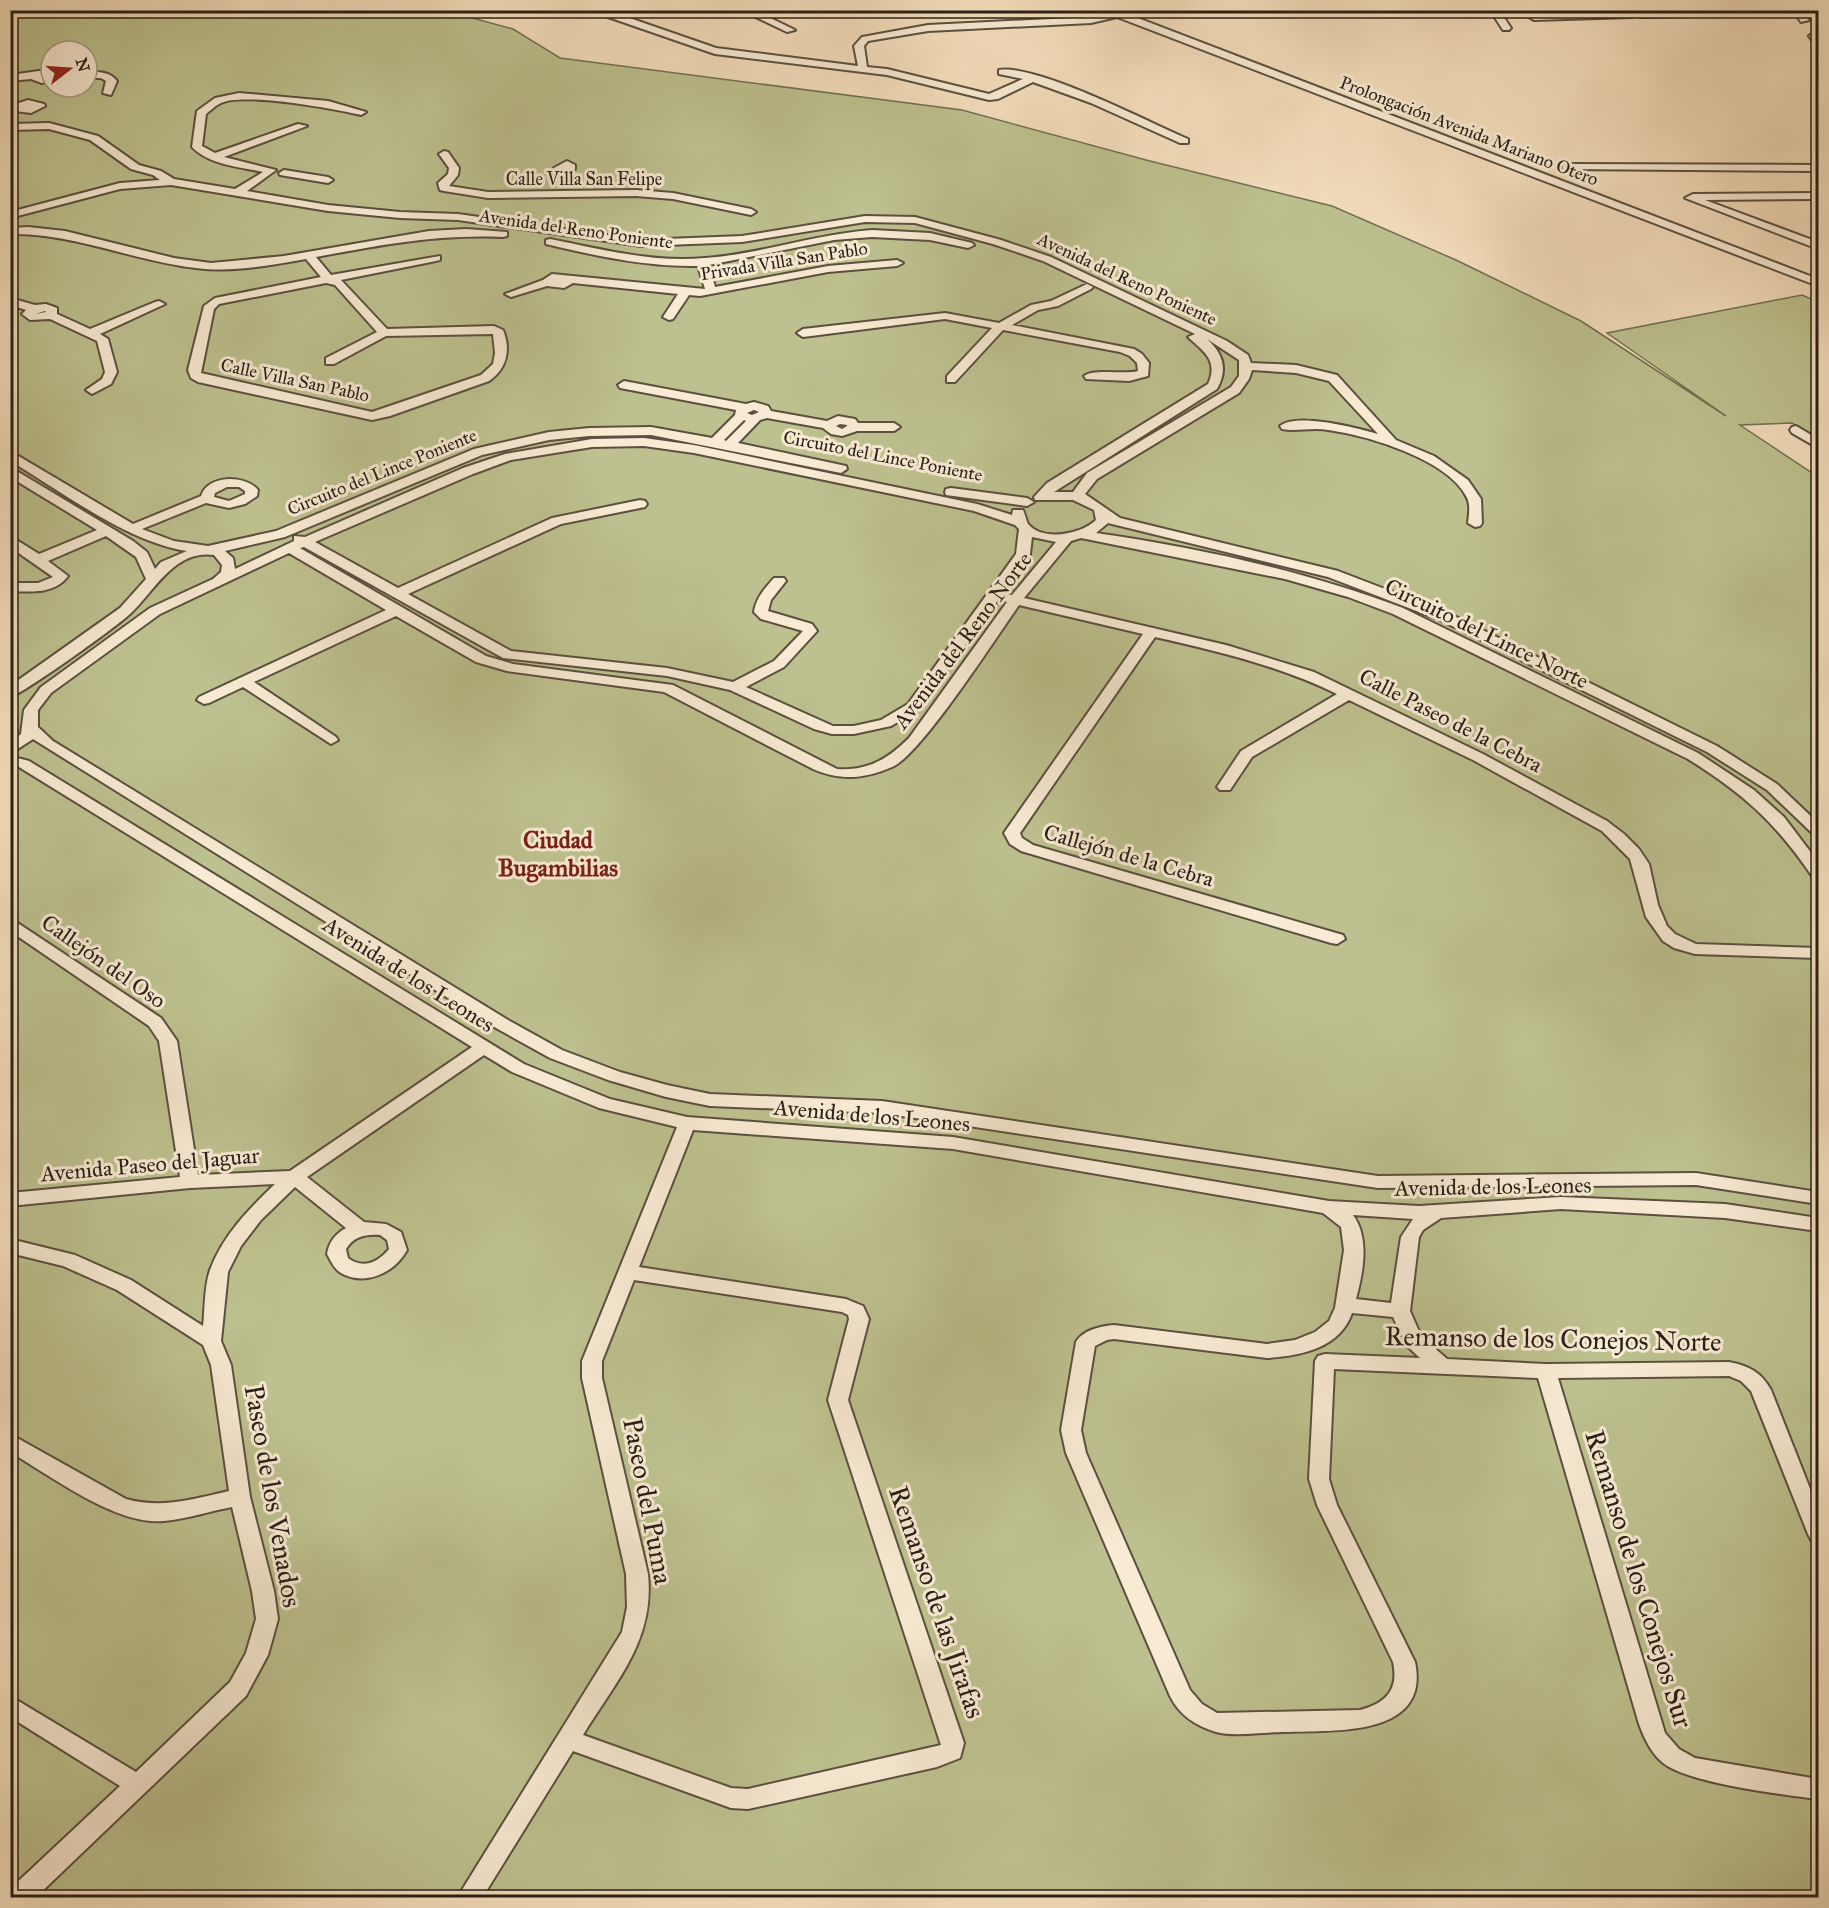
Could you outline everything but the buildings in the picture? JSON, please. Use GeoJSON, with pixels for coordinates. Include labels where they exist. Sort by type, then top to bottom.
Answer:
{"type":"FeatureCollection","features":[{"type":"Feature","properties":{"kind":"street"},"geometry":{"type":"LineString","coordinates":[[610,10],[611,15],[715,51],[886,72],[972,93],[1010,90],[1033,78]]}},
{"type":"Feature","properties":{"kind":"street"},"geometry":{"type":"LineString","coordinates":[[745,10],[790,30]]}},
{"type":"Feature","properties":{"kind":"street"},"geometry":{"type":"LineString","coordinates":[[1494,10],[1506,28]]}},
{"type":"Feature","properties":{"kind":"street"},"geometry":{"type":"LineString","coordinates":[[1797,10],[1804,20]]}},
{"type":"Feature","properties":{"kind":"street"},"geometry":{"type":"LineString","coordinates":[[861,69],[863,64],[859,46],[866,39],[877,36],[928,27],[1091,20],[1115,12]]}},
{"type":"Feature","properties":{"kind":"street","name":"Prolongación Avenida Mariano Otero"},"geometry":{"type":"LineString","coordinates":[[1115,12],[1211,51],[1818,282]]}},
{"type":"Feature","properties":{"kind":"street"},"geometry":{"type":"LineString","coordinates":[[1534,17],[1557,13],[1752,12]]}},
{"type":"Feature","properties":{"kind":"street"},"geometry":{"type":"LineString","coordinates":[[877,36],[867,48],[886,72]]}},
{"type":"Feature","properties":{"kind":"street"},"geometry":{"type":"LineString","coordinates":[[1002,72],[1033,78],[1184,141]]}},
{"type":"Feature","properties":{"kind":"street"},"geometry":{"type":"LineString","coordinates":[[99,75],[111,79],[108,93]]}},
{"type":"Feature","properties":{"kind":"street"},"geometry":{"type":"LineString","coordinates":[[10,78],[39,78]]}},
{"type":"Feature","properties":{"kind":"street"},"geometry":{"type":"LineString","coordinates":[[23,126],[39,90]]}},
{"type":"Feature","properties":{"kind":"street"},"geometry":{"type":"LineString","coordinates":[[328,180],[275,173],[214,158],[197,147],[201,113],[218,100],[248,97],[328,105],[361,112]]}},
{"type":"Feature","properties":{"kind":"street"},"geometry":{"type":"LineString","coordinates":[[10,125],[21,110],[20,106],[33,106]]}},
{"type":"Feature","properties":{"kind":"street"},"geometry":{"type":"LineString","coordinates":[[10,125],[64,128],[94,138],[135,167],[157,173],[171,182]]}},
{"type":"Feature","properties":{"kind":"street"},"geometry":{"type":"LineString","coordinates":[[214,158],[303,126]]}},
{"type":"Feature","properties":{"kind":"street","name":"Calle Villa San Felipe"},"geometry":{"type":"LineString","coordinates":[[444,154],[454,168],[453,175],[443,183],[444,188],[482,195],[566,174],[751,212]]}},
{"type":"Feature","properties":{"kind":"street"},"geometry":{"type":"LineString","coordinates":[[120,186],[135,167]]}},
{"type":"Feature","properties":{"kind":"street"},"geometry":{"type":"LineString","coordinates":[[1567,167],[1818,168]]}},
{"type":"Feature","properties":{"kind":"street"},"geometry":{"type":"LineString","coordinates":[[237,193],[275,173]]}},
{"type":"Feature","properties":{"kind":"street"},"geometry":{"type":"LineString","coordinates":[[251,195],[275,173]]}},
{"type":"Feature","properties":{"kind":"street","name":"Avenida del Reno Poniente"},"geometry":{"type":"LineString","coordinates":[[10,215],[120,186],[171,182],[328,208],[463,218],[641,243],[742,239],[883,218],[915,220],[941,225],[1021,249],[1100,283],[1236,350],[1244,358],[1246,369]]}},
{"type":"Feature","properties":{"kind":"street"},"geometry":{"type":"LineString","coordinates":[[673,195],[684,185]]}},
{"type":"Feature","properties":{"kind":"street","name":"Calle Villa San Felipe"},"geometry":{"type":"LineString","coordinates":[[463,218],[482,195]]}},
{"type":"Feature","properties":{"kind":"street"},"geometry":{"type":"LineString","coordinates":[[1818,196],[1690,198],[1818,246]]}},
{"type":"Feature","properties":{"kind":"street"},"geometry":{"type":"LineString","coordinates":[[66,201],[56,211],[56,220],[67,235]]}},
{"type":"Feature","properties":{"kind":"street"},"geometry":{"type":"LineString","coordinates":[[396,237],[404,226],[400,215]]}},
{"type":"Feature","properties":{"kind":"street","name":"Avenida del Reno Poniente"},"geometry":{"type":"LineString","coordinates":[[10,231],[46,231],[203,266],[249,265],[396,237],[451,232],[500,233],[663,262],[698,262],[834,237],[904,234],[957,242],[1004,255],[1087,287],[1200,340],[1212,351],[1217,359],[1218,378],[1213,386],[1034,499]]}},
{"type":"Feature","properties":{"kind":"street"},"geometry":{"type":"LineString","coordinates":[[628,257],[632,250],[641,243]]}},
{"type":"Feature","properties":{"kind":"street"},"geometry":{"type":"LineString","coordinates":[[320,251],[335,280]]}},
{"type":"Feature","properties":{"kind":"street"},"geometry":{"type":"LineString","coordinates":[[308,254],[384,333],[330,361]]}},
{"type":"Feature","properties":{"kind":"street"},"geometry":{"type":"LineString","coordinates":[[335,280],[436,258]]}},
{"type":"Feature","properties":{"kind":"street"},"geometry":{"type":"LineString","coordinates":[[698,262],[706,292]]}},
{"type":"Feature","properties":{"kind":"street","name":"Privada Villa San Pablo"},"geometry":{"type":"LineString","coordinates":[[511,294],[548,282],[550,278],[555,277],[684,292],[706,292],[828,269],[897,263]]}},
{"type":"Feature","properties":{"kind":"street","name":"Calle Villa San Pablo"},"geometry":{"type":"LineString","coordinates":[[335,280],[212,303],[208,308],[194,370],[195,375],[202,379],[377,416],[485,378],[497,371],[501,364],[498,330],[384,333]]}},
{"type":"Feature","properties":{"kind":"street"},"geometry":{"type":"LineString","coordinates":[[951,379],[1000,327],[1035,307],[1042,299],[1075,282]]}},
{"type":"Feature","properties":{"kind":"street"},"geometry":{"type":"LineString","coordinates":[[1035,307],[1054,304],[1087,287]]}},
{"type":"Feature","properties":{"kind":"street"},"geometry":{"type":"LineString","coordinates":[[669,317],[684,292]]}},
{"type":"Feature","properties":{"kind":"street"},"geometry":{"type":"LineString","coordinates":[[10,301],[34,309],[28,314],[30,316],[40,318],[51,315],[102,339],[111,372],[106,381],[92,390]]}},
{"type":"Feature","properties":{"kind":"street"},"geometry":{"type":"LineString","coordinates":[[89,334],[143,311]]}},
{"type":"Feature","properties":{"kind":"street"},"geometry":{"type":"LineString","coordinates":[[803,333],[945,316],[1120,349],[1140,357],[1144,365],[1144,373],[1133,376],[1090,376]]}},
{"type":"Feature","properties":{"kind":"street"},"geometry":{"type":"LineString","coordinates":[[1082,498],[1078,495],[1092,476],[1235,390],[1242,383],[1246,369],[1296,376],[1307,373],[1335,379],[1370,420],[1396,444]]}},
{"type":"Feature","properties":{"kind":"street"},"geometry":{"type":"LineString","coordinates":[[624,386],[743,412],[760,407],[766,410],[760,417],[722,443]]}},
{"type":"Feature","properties":{"kind":"street"},"geometry":{"type":"LineString","coordinates":[[722,443],[743,412]]}},
{"type":"Feature","properties":{"kind":"street"},"geometry":{"type":"LineString","coordinates":[[760,417],[829,425],[832,430],[838,432],[849,431],[854,427],[894,427]]}},
{"type":"Feature","properties":{"kind":"street"},"geometry":{"type":"LineString","coordinates":[[1353,432],[1370,420]]}},
{"type":"Feature","properties":{"kind":"street"},"geometry":{"type":"LineString","coordinates":[[1286,426],[1325,426],[1353,432],[1396,444],[1443,466],[1462,480],[1475,500],[1475,523]]}},
{"type":"Feature","properties":{"kind":"street"},"geometry":{"type":"LineString","coordinates":[[1796,430],[1818,444]]}},
{"type":"Feature","properties":{"kind":"street","name":"Circuito del Lince Poniente"},"geometry":{"type":"LineString","coordinates":[[10,693],[125,611],[137,600],[152,578],[166,565],[184,556],[280,534],[478,452],[526,441],[589,432],[651,431],[722,443],[939,490],[1034,499],[1061,495],[1082,498]]}},
{"type":"Feature","properties":{"kind":"street","name":"Circuito del Lince Poniente"},"geometry":{"type":"LineString","coordinates":[[10,750],[24,741],[31,719],[46,690],[155,611],[290,548],[468,471],[509,457],[592,443],[644,442],[694,449],[977,508],[1023,525],[1037,534],[1066,538]]}},
{"type":"Feature","properties":{"kind":"street"},"geometry":{"type":"LineString","coordinates":[[10,454],[142,535],[164,543],[212,551],[222,555],[229,565],[223,576],[213,583]]}},
{"type":"Feature","properties":{"kind":"street"},"geometry":{"type":"LineString","coordinates":[[10,471],[142,555],[152,578]]}},
{"type":"Feature","properties":{"kind":"street"},"geometry":{"type":"LineString","coordinates":[[132,529],[207,498]]}},
{"type":"Feature","properties":{"kind":"street","name":"Circuito del Lince Norte"},"geometry":{"type":"LineString","coordinates":[[1082,498],[1100,509],[1109,518],[1121,523],[1333,574],[1445,617],[1722,754],[1772,787],[1818,831]]}},
{"type":"Feature","properties":{"kind":"street","name":"Avenida del Reno Norte"},"geometry":{"type":"LineString","coordinates":[[735,687],[832,730],[854,730],[886,723],[913,707],[1023,554],[1023,525],[1017,514],[1034,499]]}},
{"type":"Feature","properties":{"kind":"street"},"geometry":{"type":"LineString","coordinates":[[398,593],[557,522],[640,504]]}},
{"type":"Feature","properties":{"kind":"street"},"geometry":{"type":"LineString","coordinates":[[1084,535],[1093,531],[1103,521],[1100,509]]}},
{"type":"Feature","properties":{"kind":"street"},"geometry":{"type":"LineString","coordinates":[[36,557],[104,529]]}},
{"type":"Feature","properties":{"kind":"street"},"geometry":{"type":"LineString","coordinates":[[280,534],[306,543],[508,655],[667,672],[735,687],[779,664],[810,631],[807,627],[766,616],[761,612],[760,609],[769,593],[779,581]]}},
{"type":"Feature","properties":{"kind":"street","name":"Circuito del Lince Norte"},"geometry":{"type":"LineString","coordinates":[[1066,538],[1084,535],[1124,541],[1324,584],[1398,611],[1682,751],[1731,779],[1764,804],[1787,827],[1818,873]]}},
{"type":"Feature","properties":{"kind":"street","name":"Avenida del Reno Norte"},"geometry":{"type":"LineString","coordinates":[[395,611],[481,659],[499,666],[668,688],[834,772],[848,774],[888,764],[914,741],[1016,599],[1066,538]]}},
{"type":"Feature","properties":{"kind":"street"},"geometry":{"type":"LineString","coordinates":[[10,540],[60,574],[61,578],[42,586],[10,587]]}},
{"type":"Feature","properties":{"kind":"street"},"geometry":{"type":"LineString","coordinates":[[142,555],[164,543]]}},
{"type":"Feature","properties":{"kind":"street"},"geometry":{"type":"LineString","coordinates":[[290,548],[395,611]]}},
{"type":"Feature","properties":{"kind":"street","name":"Calle Paseo de la Cebra"},"geometry":{"type":"LineString","coordinates":[[994,595],[1221,648],[1291,669],[1478,757],[1602,824],[1617,835],[1637,856],[1654,919],[1665,936],[1679,946],[1695,949],[1818,954]]}},
{"type":"Feature","properties":{"kind":"street"},"geometry":{"type":"LineString","coordinates":[[204,700],[395,611]]}},
{"type":"Feature","properties":{"kind":"street","name":"Callejón de la Cebra"},"geometry":{"type":"LineString","coordinates":[[1152,631],[1012,832],[1016,841],[1027,848],[1337,939]]}},
{"type":"Feature","properties":{"kind":"street"},"geometry":{"type":"LineString","coordinates":[[244,682],[331,740]]}},
{"type":"Feature","properties":{"kind":"street"},"geometry":{"type":"LineString","coordinates":[[923,693],[945,698]]}},
{"type":"Feature","properties":{"kind":"street"},"geometry":{"type":"LineString","coordinates":[[1225,787],[1246,754],[1348,694]]}},
{"type":"Feature","properties":{"kind":"street","name":"Avenida de los Leones"},"geometry":{"type":"LineString","coordinates":[[10,699],[28,703],[38,736],[58,750],[502,1024],[556,1054],[614,1076],[710,1100],[882,1107],[1378,1182],[1696,1179],[1818,1198]]}},
{"type":"Feature","properties":{"kind":"street","name":"Avenida de los Leones"},"geometry":{"type":"LineString","coordinates":[[10,760],[24,764],[518,1068],[606,1104],[687,1123],[938,1142],[1329,1207],[1438,1213],[1561,1203],[1725,1211],[1818,1224]]}},
{"type":"Feature","properties":{"kind":"street","name":"Callejón del Oso"},"geometry":{"type":"LineString","coordinates":[[10,923],[155,1022],[161,1029],[168,1041],[190,1182]]}},
{"type":"Feature","properties":{"kind":"street","name":"Paseo de los Venados"},"geometry":{"type":"LineString","coordinates":[[18,1898],[238,1689],[257,1655],[267,1619],[263,1591],[240,1497],[221,1365],[211,1341],[219,1272],[233,1243],[254,1215],[294,1177],[484,1047]]}},
{"type":"Feature","properties":{"kind":"street"},"geometry":{"type":"LineString","coordinates":[[938,1142],[946,1116]]}},
{"type":"Feature","properties":{"kind":"street","name":"Paseo del Puma"},"geometry":{"type":"LineString","coordinates":[[469,1898],[630,1640],[637,1620],[640,1597],[637,1574],[592,1369],[592,1360],[687,1123]]}},
{"type":"Feature","properties":{"kind":"street"},"geometry":{"type":"LineString","coordinates":[[294,1177],[360,1229]]}},
{"type":"Feature","properties":{"kind":"street","name":"Avenida Paseo del Jaguar"},"geometry":{"type":"LineString","coordinates":[[10,1200],[190,1182],[294,1177]]}},
{"type":"Feature","properties":{"kind":"street"},"geometry":{"type":"LineString","coordinates":[[1308,1344],[1325,1361],[1319,1479],[1327,1505],[1404,1662],[1406,1672],[1402,1696],[1383,1713],[1360,1720],[1222,1724],[1199,1715],[1181,1696],[1076,1453],[1071,1430],[1086,1342],[1102,1333],[1114,1332],[1268,1351],[1293,1349],[1308,1344],[1335,1327],[1347,1305],[1353,1233],[1343,1216],[1329,1207]]}},
{"type":"Feature","properties":{"kind":"street"},"geometry":{"type":"LineString","coordinates":[[1438,1213],[1421,1220],[1412,1231],[1400,1311],[1413,1340],[1441,1365]]}},
{"type":"Feature","properties":{"kind":"street"},"geometry":{"type":"LineString","coordinates":[[10,1246],[68,1260],[124,1285],[211,1341]]}},
{"type":"Feature","properties":{"kind":"street","name":"Remanso de las Jirafas"},"geometry":{"type":"LineString","coordinates":[[568,1739],[731,1798],[748,1799],[937,1757],[952,1750],[953,1743],[838,1400],[859,1319],[856,1311],[846,1306],[627,1272]]}},
{"type":"Feature","properties":{"kind":"street"},"geometry":{"type":"LineString","coordinates":[[1347,1305],[1400,1311]]}},
{"type":"Feature","properties":{"kind":"street","name":"Remanso de los Conejos Norte"},"geometry":{"type":"LineString","coordinates":[[1325,1361],[1546,1371],[1729,1369],[1751,1376],[1761,1390],[1818,1534]]}},
{"type":"Feature","properties":{"kind":"street","name":"Remanso de los Conejos Sur"},"geometry":{"type":"LineString","coordinates":[[1546,1371],[1650,1724],[1660,1746],[1678,1762],[1694,1768],[1818,1790]]}},
{"type":"Feature","properties":{"kind":"street"},"geometry":{"type":"LineString","coordinates":[[10,1442],[120,1506],[139,1511],[163,1513],[240,1497]]}},
{"type":"Feature","properties":{"kind":"street"},"geometry":{"type":"LineString","coordinates":[[10,1705],[136,1784]]}},
{"type":"Feature","properties":{"kind":"green space"},"geometry":{"type":"Polygon","coordinates":[[[11,11],[447,11],[513,29],[560,58],[962,110],[1146,160],[1332,206],[1456,260],[1581,321],[1726,416],[1607,333],[1802,295],[1818,302],[1818,439],[1792,423],[1740,425],[1818,477],[1818,1897],[11,1898],[11,11]]]}},
{"type":"Feature","properties":{"kind":"district","name":"Ciudad Bugambilias"},"geometry":{"type":"Point","coordinates":[558,854]}}]}
